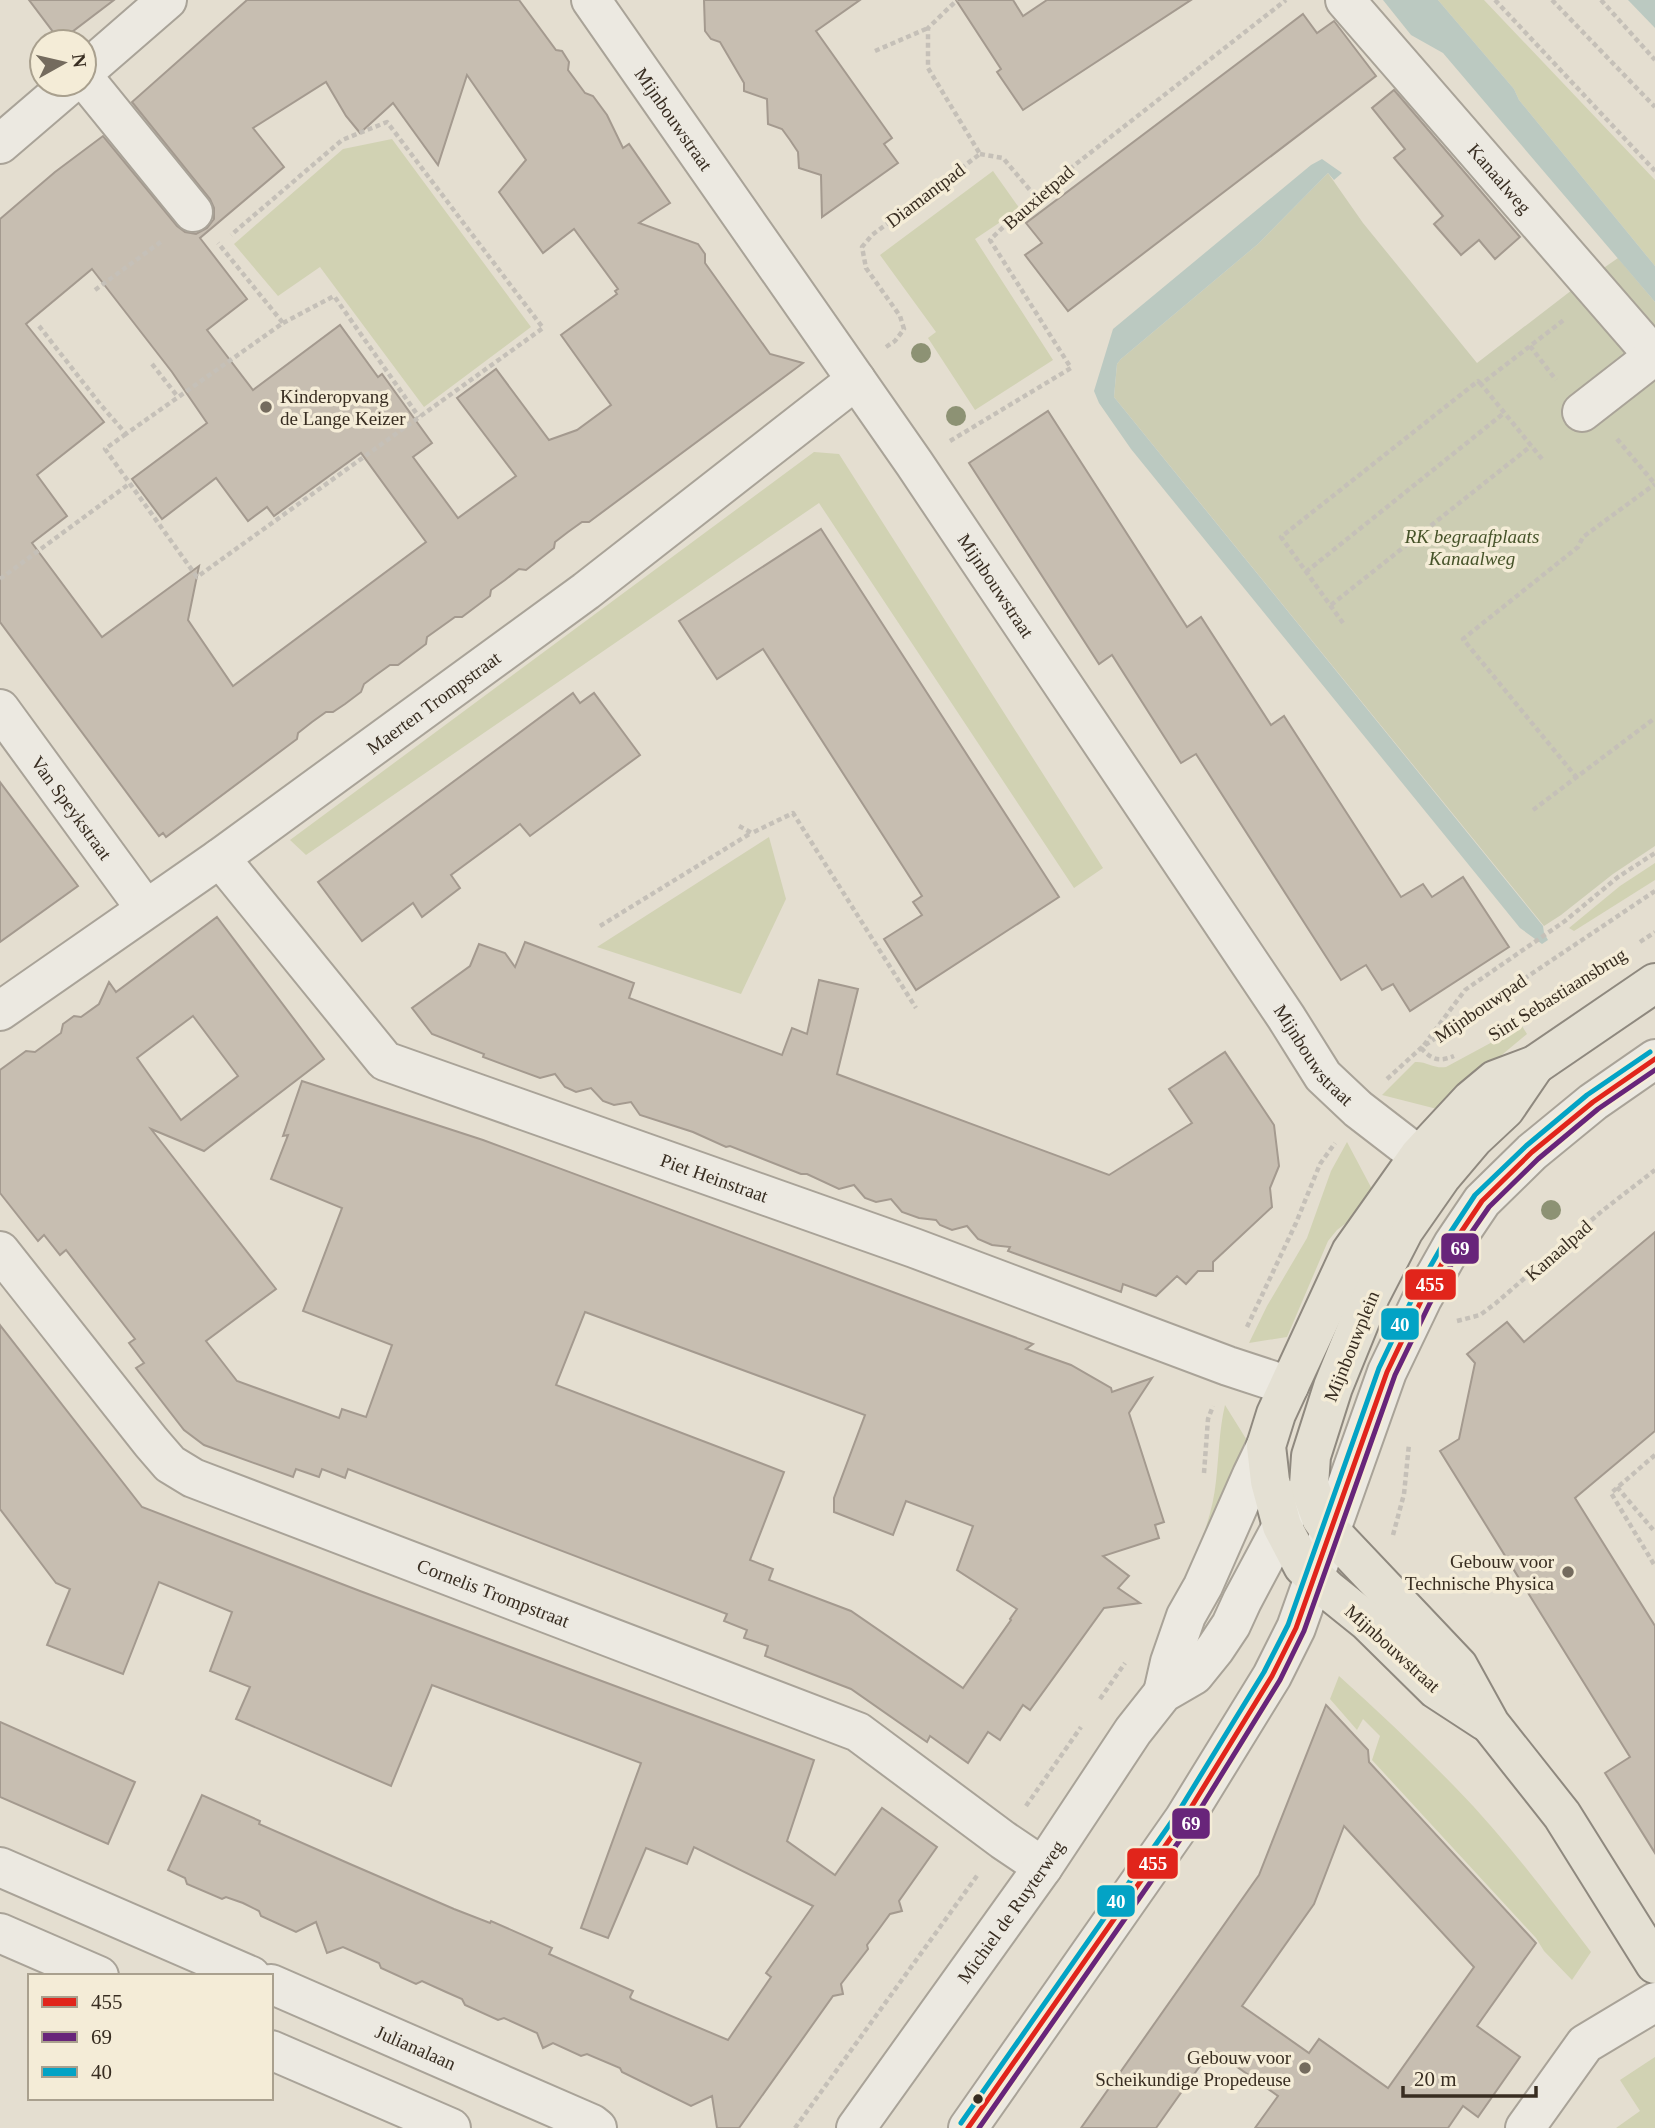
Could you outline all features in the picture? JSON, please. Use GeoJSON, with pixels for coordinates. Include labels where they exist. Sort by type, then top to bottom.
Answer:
{"type":"FeatureCollection","features":[{"type":"Feature","properties":{"kind":"main road"},"geometry":{"type":"LineString","coordinates":[[1430,1166],[1471,1100],[1495,1080],[1535,1065],[1655,983]]}},
{"type":"Feature","properties":{"kind":"main road","name":"Mijnbouwplein"},"geometry":{"type":"LineString","coordinates":[[1266,1446],[1276,1414],[1351,1252],[1430,1166]]}},
{"type":"Feature","properties":{"kind":"main road","name":"Mijnbouwplein"},"geometry":{"type":"LineString","coordinates":[[1311,1457],[1333,1387],[1370,1296],[1404,1230],[1430,1166]]}},
{"type":"Feature","properties":{"kind":"main road","name":"Mijnbouwstraat"},"geometry":{"type":"LineString","coordinates":[[1266,1446],[1270,1481],[1282,1526],[1303,1566],[1368,1622],[1436,1689],[1490,1724]]}},
{"type":"Feature","properties":{"kind":"main road","name":"Mijnbouwstraat"},"geometry":{"type":"LineString","coordinates":[[1311,1457],[1309,1485],[1321,1518],[1331,1532],[1458,1666],[1490,1724],[1562,1815],[1655,1964]]}},
{"type":"Feature","properties":{"kind":"street"},"geometry":{"type":"LineString","coordinates":[[98,60],[167,0]]}},
{"type":"Feature","properties":{"kind":"street","name":"Mijnbouwstraat"},"geometry":{"type":"LineString","coordinates":[[591,0],[914,463],[1323,1076],[1430,1166]]}},
{"type":"Feature","properties":{"kind":"street","name":"Kanaalweg"},"geometry":{"type":"LineString","coordinates":[[1345,0],[1655,357]]}},
{"type":"Feature","properties":{"kind":"street"},"geometry":{"type":"LineString","coordinates":[[98,95],[195,214]]}},
{"type":"Feature","properties":{"kind":"street"},"geometry":{"type":"LineString","coordinates":[[0,144],[54,98]]}},
{"type":"Feature","properties":{"kind":"street"},"geometry":{"type":"LineString","coordinates":[[1582,412],[1655,357]]}},
{"type":"Feature","properties":{"kind":"street","name":"Maerten Trompstraat"},"geometry":{"type":"LineString","coordinates":[[0,1011],[219,858],[586,591],[856,380]]}},
{"type":"Feature","properties":{"kind":"street","name":"Van Speykstraat"},"geometry":{"type":"LineString","coordinates":[[0,709],[145,908]]}},
{"type":"Feature","properties":{"kind":"street","name":"Piet Heinstraat"},"geometry":{"type":"LineString","coordinates":[[219,858],[385,1061],[914,1248],[1228,1366],[1289,1386]]}},
{"type":"Feature","properties":{"kind":"street"},"geometry":{"type":"LineString","coordinates":[[968,2128],[1184,1819],[1272,1676],[1296,1628],[1387,1372],[1422,1299],[1453,1244],[1482,1201],[1532,1152],[1593,1102],[1655,1059]]}},
{"type":"Feature","properties":{"kind":"street","name":"Cornelis Trompstraat"},"geometry":{"type":"LineString","coordinates":[[0,1251],[151,1442],[170,1464],[192,1478],[858,1732],[1043,1867]]}},
{"type":"Feature","properties":{"kind":"street","name":"Michiel de Ruyterweg"},"geometry":{"type":"LineString","coordinates":[[1163,1693],[1170,1662],[1186,1616],[1203,1586],[1266,1446]]}},
{"type":"Feature","properties":{"kind":"street","name":"Mijnbouwplein"},"geometry":{"type":"LineString","coordinates":[[1282,1526],[1311,1457]]}},
{"type":"Feature","properties":{"kind":"street","name":"Michiel de Ruyterweg"},"geometry":{"type":"LineString","coordinates":[[856,2128],[1043,1867],[1133,1731],[1163,1693],[1194,1675],[1215,1649],[1231,1625],[1282,1526]]}},
{"type":"Feature","properties":{"kind":"street"},"geometry":{"type":"LineString","coordinates":[[0,1867],[246,1974]]}},
{"type":"Feature","properties":{"kind":"street"},"geometry":{"type":"LineString","coordinates":[[0,1933],[94,1974]]}},
{"type":"Feature","properties":{"kind":"street","name":"Julianalaan"},"geometry":{"type":"LineString","coordinates":[[273,1985],[597,2128]]}},
{"type":"Feature","properties":{"kind":"street"},"geometry":{"type":"LineString","coordinates":[[1525,2128],[1585,2043],[1655,2002]]}},
{"type":"Feature","properties":{"kind":"street"},"geometry":{"type":"LineString","coordinates":[[273,2051],[452,2128]]}},
{"type":"Feature","properties":{"kind":"path"},"geometry":{"type":"LineString","coordinates":[[875,51],[928,28],[957,0]]}},
{"type":"Feature","properties":{"kind":"path","name":"Bauxietpad"},"geometry":{"type":"LineString","coordinates":[[914,463],[1070,368],[989,240],[1035,196],[1286,0]]}},
{"type":"Feature","properties":{"kind":"path"},"geometry":{"type":"LineString","coordinates":[[1495,0],[1655,171]]}},
{"type":"Feature","properties":{"kind":"path"},"geometry":{"type":"LineString","coordinates":[[1552,0],[1655,107]]}},
{"type":"Feature","properties":{"kind":"path"},"geometry":{"type":"LineString","coordinates":[[1601,0],[1655,61]]}},
{"type":"Feature","properties":{"kind":"path","name":"Diamantpad"},"geometry":{"type":"LineString","coordinates":[[856,380],[870,356],[895,341],[904,329],[900,316],[866,268],[862,247],[873,235],[980,154],[928,68],[928,28]]}},
{"type":"Feature","properties":{"kind":"path"},"geometry":{"type":"LineString","coordinates":[[230,236],[342,140],[387,122],[543,328],[197,577],[105,449],[283,323],[334,296],[419,417]]}},
{"type":"Feature","properties":{"kind":"path"},"geometry":{"type":"LineString","coordinates":[[980,154],[1003,158],[1035,196]]}},
{"type":"Feature","properties":{"kind":"path"},"geometry":{"type":"LineString","coordinates":[[95,290],[195,214],[283,323]]}},
{"type":"Feature","properties":{"kind":"path"},"geometry":{"type":"LineString","coordinates":[[1481,384],[1599,292]]}},
{"type":"Feature","properties":{"kind":"path"},"geometry":{"type":"LineString","coordinates":[[39,326],[126,434]]}},
{"type":"Feature","properties":{"kind":"path"},"geometry":{"type":"LineString","coordinates":[[1530,346],[1550,373]]}},
{"type":"Feature","properties":{"kind":"path"},"geometry":{"type":"LineString","coordinates":[[152,364],[178,397]]}},
{"type":"Feature","properties":{"kind":"path"},"geometry":{"type":"LineString","coordinates":[[1343,623],[1281,537],[1478,381],[1542,459]]}},
{"type":"Feature","properties":{"kind":"path"},"geometry":{"type":"LineString","coordinates":[[1306,572],[1504,413]]}},
{"type":"Feature","properties":{"kind":"path"},"geometry":{"type":"LineString","coordinates":[[1331,605],[1531,446]]}},
{"type":"Feature","properties":{"kind":"path"},"geometry":{"type":"LineString","coordinates":[[0,579],[129,484]]}},
{"type":"Feature","properties":{"kind":"path"},"geometry":{"type":"LineString","coordinates":[[1577,778],[1463,639],[1578,547],[1583,537],[1655,484]]}},
{"type":"Feature","properties":{"kind":"path"},"geometry":{"type":"LineString","coordinates":[[1533,810],[1655,718]]}},
{"type":"Feature","properties":{"kind":"path"},"geometry":{"type":"LineString","coordinates":[[600,926],[752,833],[793,813],[916,1008]]}},
{"type":"Feature","properties":{"kind":"path"},"geometry":{"type":"LineString","coordinates":[[740,826],[752,833]]}},
{"type":"Feature","properties":{"kind":"path","name":"Mijnbouwpad"},"geometry":{"type":"LineString","coordinates":[[1421,1048],[1465,990],[1565,921],[1618,877],[1655,853]]}},
{"type":"Feature","properties":{"kind":"path","name":"Mijnbouwpad"},"geometry":{"type":"LineString","coordinates":[[1421,1048],[1655,891]]}},
{"type":"Feature","properties":{"kind":"path","name":"Sint Sebastiaansbrug"},"geometry":{"type":"LineString","coordinates":[[1634,946],[1655,932]]}},
{"type":"Feature","properties":{"kind":"path"},"geometry":{"type":"LineString","coordinates":[[1421,1048],[1433,1059],[1442,1060],[1464,1051]]}},
{"type":"Feature","properties":{"kind":"path","name":"Kanaalpad"},"geometry":{"type":"LineString","coordinates":[[1451,1331],[1457,1321],[1480,1315],[1496,1303],[1655,1170]]}},
{"type":"Feature","properties":{"kind":"path"},"geometry":{"type":"LineString","coordinates":[[1391,1546],[1404,1494],[1410,1437]]}},
{"type":"Feature","properties":{"kind":"path"},"geometry":{"type":"LineString","coordinates":[[1655,1455],[1611,1493],[1655,1566]]}},
{"type":"Feature","properties":{"kind":"path"},"geometry":{"type":"LineString","coordinates":[[1617,1487],[1655,1532]]}},
{"type":"Feature","properties":{"kind":"green space"},"geometry":{"type":"Polygon","coordinates":[[[1438,0],[1484,0],[1655,180],[1655,266],[1519,100],[1514,89],[1438,0]]]}},
{"type":"Feature","properties":{"kind":"green space"},"geometry":{"type":"Polygon","coordinates":[[[392,139],[531,327],[424,407],[320,267],[278,296],[234,244],[343,149],[392,139]]]}},
{"type":"Feature","properties":{"kind":"green space"},"geometry":{"type":"Polygon","coordinates":[[[993,171],[1020,209],[975,239],[1053,360],[975,410],[928,338],[936,332],[880,255],[993,171]]]}},
{"type":"Feature","properties":{"kind":"green space","name":"RK begraafplaats Kanaalweg"},"geometry":{"type":"Polygon","coordinates":[[[1328,173],[1363,223],[1477,363],[1618,258],[1655,302],[1655,846],[1544,926],[1114,397],[1117,364],[1121,359],[1258,244],[1328,173]]]}},
{"type":"Feature","properties":{"kind":"green space"},"geometry":{"type":"Polygon","coordinates":[[[814,452],[839,454],[1103,868],[1074,888],[819,503],[306,855],[290,840],[814,452]]]}},
{"type":"Feature","properties":{"kind":"green space"},"geometry":{"type":"Polygon","coordinates":[[[769,837],[786,899],[741,994],[597,947],[769,837]]]}},
{"type":"Feature","properties":{"kind":"green space"},"geometry":{"type":"Polygon","coordinates":[[[1655,863],[1655,880],[1574,931],[1569,928],[1620,886],[1655,863]]]}},
{"type":"Feature","properties":{"kind":"green space"},"geometry":{"type":"Polygon","coordinates":[[[1522,1026],[1527,1034],[1437,1109],[1382,1095],[1415,1062],[1446,1067],[1522,1026]]]}},
{"type":"Feature","properties":{"kind":"green space"},"geometry":{"type":"Polygon","coordinates":[[[1347,1142],[1373,1191],[1370,1205],[1337,1230],[1328,1241],[1287,1337],[1249,1343],[1267,1306],[1307,1238],[1331,1171],[1347,1142]]]}},
{"type":"Feature","properties":{"kind":"green space"},"geometry":{"type":"Polygon","coordinates":[[[1225,1405],[1248,1442],[1200,1570],[1191,1565],[1213,1503],[1225,1405]]]}},
{"type":"Feature","properties":{"kind":"green space"},"geometry":{"type":"Polygon","coordinates":[[[1339,1676],[1473,1806],[1575,1931],[1591,1952],[1572,1980],[1372,1760],[1380,1736],[1363,1719],[1357,1730],[1330,1699],[1339,1676]]]}},
{"type":"Feature","properties":{"kind":"green space"},"geometry":{"type":"Polygon","coordinates":[[[1655,2057],[1655,2128],[1616,2128],[1640,2111],[1620,2080],[1655,2057]]]}},
{"type":"Feature","properties":{"kind":"shaded area"},"geometry":{"type":"Polygon","coordinates":[[[1383,0],[1438,0],[1514,89],[1519,100],[1655,266],[1655,302],[1443,53],[1411,35],[1383,0]]]}},
{"type":"Feature","properties":{"kind":"shaded area"},"geometry":{"type":"Polygon","coordinates":[[[1628,0],[1655,0],[1655,28],[1628,0]]]}},
{"type":"Feature","properties":{"kind":"shaded area"},"geometry":{"type":"Polygon","coordinates":[[[1322,159],[1342,173],[1334,180],[1328,173],[1258,244],[1121,359],[1117,364],[1114,397],[1543,926],[1548,940],[1542,944],[1520,928],[1131,449],[1099,403],[1094,391],[1113,329],[1311,165],[1322,159]]]}},
{"type":"Feature","properties":{"kind":"building"},"geometry":{"type":"Polygon","coordinates":[[[29,0],[114,0],[77,28],[50,28],[29,0]]]}},
{"type":"Feature","properties":{"kind":"building"},"geometry":{"type":"Polygon","coordinates":[[[247,0],[519,0],[556,50],[562,51],[569,62],[568,70],[585,93],[593,96],[607,115],[623,148],[629,144],[670,203],[639,223],[698,244],[705,254],[705,263],[770,354],[803,363],[589,522],[582,522],[568,532],[555,542],[554,548],[526,570],[519,569],[462,617],[455,617],[427,637],[426,644],[398,665],[390,665],[376,675],[364,684],[361,692],[345,704],[312,722],[298,733],[297,739],[166,837],[163,833],[159,836],[0,622],[0,219],[103,136],[177,226],[185,232],[196,234],[207,228],[214,219],[214,208],[210,199],[132,102],[247,0]],[[467,75],[438,165],[393,103],[360,133],[346,116],[326,82],[253,128],[284,167],[200,238],[247,299],[207,330],[253,390],[340,325],[378,377],[382,374],[432,443],[413,457],[458,518],[516,476],[457,398],[496,369],[549,440],[577,430],[611,405],[561,335],[617,294],[615,291],[618,289],[574,229],[543,253],[499,192],[526,160],[467,75]],[[92,269],[26,324],[104,422],[37,475],[67,516],[32,543],[102,637],[199,566],[188,620],[233,686],[426,542],[361,453],[274,516],[267,507],[248,521],[216,478],[162,519],[132,479],[207,423],[172,372],[92,269]]]}},
{"type":"Feature","properties":{"kind":"building"},"geometry":{"type":"Polygon","coordinates":[[[704,0],[860,0],[816,31],[892,138],[884,144],[898,163],[822,217],[821,175],[799,168],[798,152],[790,140],[782,129],[768,124],[767,99],[744,91],[744,83],[720,42],[711,39],[705,31],[704,0]]]}},
{"type":"Feature","properties":{"kind":"building"},"geometry":{"type":"Polygon","coordinates":[[[956,0],[1013,0],[1023,16],[1047,0],[1191,0],[1023,110],[997,72],[1001,69],[956,0]]]}},
{"type":"Feature","properties":{"kind":"building"},"geometry":{"type":"Polygon","coordinates":[[[1303,14],[1317,33],[1334,21],[1376,76],[1068,311],[1025,255],[1042,243],[1026,223],[1303,14]]]}},
{"type":"Feature","properties":{"kind":"building"},"geometry":{"type":"Polygon","coordinates":[[[1394,90],[1520,237],[1495,259],[1479,240],[1461,255],[1434,224],[1443,216],[1394,158],[1405,149],[1372,108],[1394,90]]]}},
{"type":"Feature","properties":{"kind":"building"},"geometry":{"type":"Polygon","coordinates":[[[1048,411],[1187,627],[1201,617],[1271,725],[1284,716],[1401,897],[1423,884],[1432,897],[1463,877],[1509,947],[1410,1011],[1393,984],[1382,990],[1366,965],[1341,980],[1196,754],[1181,763],[1112,655],[1099,664],[969,463],[1048,411]]]}},
{"type":"Feature","properties":{"kind":"building"},"geometry":{"type":"Polygon","coordinates":[[[821,529],[1059,897],[916,990],[884,939],[922,915],[913,902],[922,896],[763,649],[717,679],[679,621],[821,529]]]}},
{"type":"Feature","properties":{"kind":"building"},"geometry":{"type":"Polygon","coordinates":[[[573,693],[580,703],[594,693],[640,755],[530,836],[520,824],[451,875],[460,888],[422,917],[413,903],[362,941],[318,882],[573,693]]]}},
{"type":"Feature","properties":{"kind":"building"},"geometry":{"type":"Polygon","coordinates":[[[0,782],[78,886],[0,942],[0,782]]]}},
{"type":"Feature","properties":{"kind":"building"},"geometry":{"type":"Polygon","coordinates":[[[217,917],[324,1059],[204,1151],[151,1129],[276,1289],[206,1341],[237,1381],[339,1418],[342,1409],[366,1417],[392,1345],[303,1311],[342,1208],[271,1179],[288,1135],[283,1136],[302,1081],[483,1140],[1033,1344],[1026,1349],[1071,1365],[1111,1388],[1112,1392],[1152,1378],[1129,1413],[1164,1522],[1155,1525],[1159,1538],[1103,1556],[1129,1576],[1118,1588],[1140,1603],[1104,1608],[1030,1710],[1023,1705],[1000,1740],[988,1732],[968,1763],[930,1736],[927,1742],[851,1689],[765,1656],[768,1646],[744,1638],[747,1630],[724,1621],[727,1614],[348,1469],[345,1478],[322,1469],[319,1477],[296,1469],[293,1477],[204,1445],[184,1430],[136,1368],[144,1363],[129,1343],[135,1339],[66,1250],[60,1255],[44,1235],[38,1241],[0,1193],[0,1070],[26,1051],[35,1052],[61,1033],[63,1024],[74,1016],[81,1017],[99,1004],[109,982],[116,992],[217,917]],[[193,1016],[137,1058],[181,1120],[238,1076],[193,1016]],[[585,1312],[556,1385],[784,1472],[750,1560],[773,1569],[769,1580],[851,1611],[963,1688],[1017,1609],[957,1570],[973,1526],[906,1501],[893,1535],[834,1512],[834,1498],[865,1415],[585,1312]]]}},
{"type":"Feature","properties":{"kind":"building"},"geometry":{"type":"Polygon","coordinates":[[[525,942],[634,983],[629,998],[782,1055],[792,1028],[807,1034],[819,980],[858,989],[837,1074],[1109,1175],[1192,1123],[1169,1089],[1225,1052],[1274,1125],[1279,1166],[1270,1188],[1272,1207],[1213,1262],[1213,1271],[1198,1271],[1186,1284],[1177,1276],[1156,1296],[1123,1284],[1121,1292],[1008,1251],[1010,1247],[992,1245],[978,1239],[967,1226],[952,1230],[940,1225],[936,1220],[902,1212],[891,1199],[876,1202],[865,1198],[854,1185],[839,1189],[807,1174],[640,1115],[631,1102],[614,1105],[603,1101],[591,1088],[576,1092],[565,1087],[555,1074],[540,1078],[483,1057],[484,1054],[432,1034],[412,1008],[470,966],[479,944],[505,953],[515,967],[525,942]]]}},
{"type":"Feature","properties":{"kind":"building","name":"Gebouw voor Technische Physica"},"geometry":{"type":"Polygon","coordinates":[[[1655,1232],[1655,1431],[1575,1498],[1655,1626],[1655,1853],[1605,1773],[1630,1757],[1440,1451],[1459,1439],[1475,1363],[1467,1354],[1507,1322],[1524,1342],[1655,1232]]]}},
{"type":"Feature","properties":{"kind":"building"},"geometry":{"type":"Polygon","coordinates":[[[0,1325],[142,1507],[814,1760],[787,1841],[835,1875],[882,1808],[937,1847],[899,1901],[902,1911],[890,1914],[841,1984],[843,1994],[833,1996],[739,2128],[717,2128],[712,2096],[691,2106],[622,2072],[620,2068],[587,2054],[581,2056],[553,2043],[543,2048],[537,2033],[504,2018],[498,2020],[465,2005],[462,1999],[422,1981],[416,1984],[343,1947],[327,1953],[316,1922],[296,1932],[261,1916],[259,1911],[243,1903],[226,1897],[222,1899],[187,1884],[185,1878],[168,1870],[202,1795],[260,1821],[259,1824],[350,1864],[552,1948],[549,1954],[633,1991],[631,1999],[728,2040],[771,1977],[766,1973],[813,1906],[694,1847],[687,1864],[646,1848],[608,1938],[581,1928],[641,1763],[432,1685],[391,1786],[236,1719],[250,1687],[210,1671],[232,1612],[159,1582],[123,1674],[47,1645],[70,1589],[56,1583],[0,1509],[0,1325]]]}},
{"type":"Feature","properties":{"kind":"building"},"geometry":{"type":"Polygon","coordinates":[[[1326,1705],[1368,1750],[1369,1762],[1536,1943],[1477,2026],[1520,2057],[1478,2117],[1463,2106],[1448,2128],[1255,2128],[1278,2096],[1212,2049],[1156,2128],[1081,2128],[1259,1875],[1326,1705]],[[1344,1826],[1314,1904],[1242,2006],[1309,2053],[1319,2039],[1388,2088],[1474,1967],[1344,1826]]]}},
{"type":"Feature","properties":{"kind":"building"},"geometry":{"type":"Polygon","coordinates":[[[0,1722],[135,1782],[108,1844],[0,1797],[0,1722]]]}},
{"type":"Feature","properties":{"kind":"transit line","name":"40"},"geometry":{"type":"LineString","coordinates":[[961,2123],[1177,1814],[1264,1672],[1288,1625],[1379,1368],[1414,1295],[1446,1239],[1475,1195],[1526,1146],[1587,1095],[1650,1052]]}},
{"type":"Feature","properties":{"kind":"transit line","name":"455"},"geometry":{"type":"LineString","coordinates":[[968,2128],[1184,1819],[1272,1676],[1296,1628],[1387,1372],[1422,1299],[1453,1244],[1482,1201],[1532,1152],[1593,1102],[1655,1059]]}},
{"type":"Feature","properties":{"kind":"transit line","name":"69"},"geometry":{"type":"LineString","coordinates":[[979,2128],[1191,1824],[1280,1680],[1304,1631],[1395,1375],[1460,1249],[1489,1207],[1538,1159],[1598,1109],[1655,1070]]}},
{"type":"Feature","properties":{"kind":"place","name":"Kinderopvang de Lange Keizer"},"geometry":{"type":"Point","coordinates":[266,407]}},
{"type":"Feature","properties":{"kind":"place","name":"Gebouw voor Technische Physica"},"geometry":{"type":"Point","coordinates":[1568,1572]}},
{"type":"Feature","properties":{"kind":"place","name":"Gebouw voor Scheikundige Propedeuse"},"geometry":{"type":"Point","coordinates":[1305,2068]}}]}
